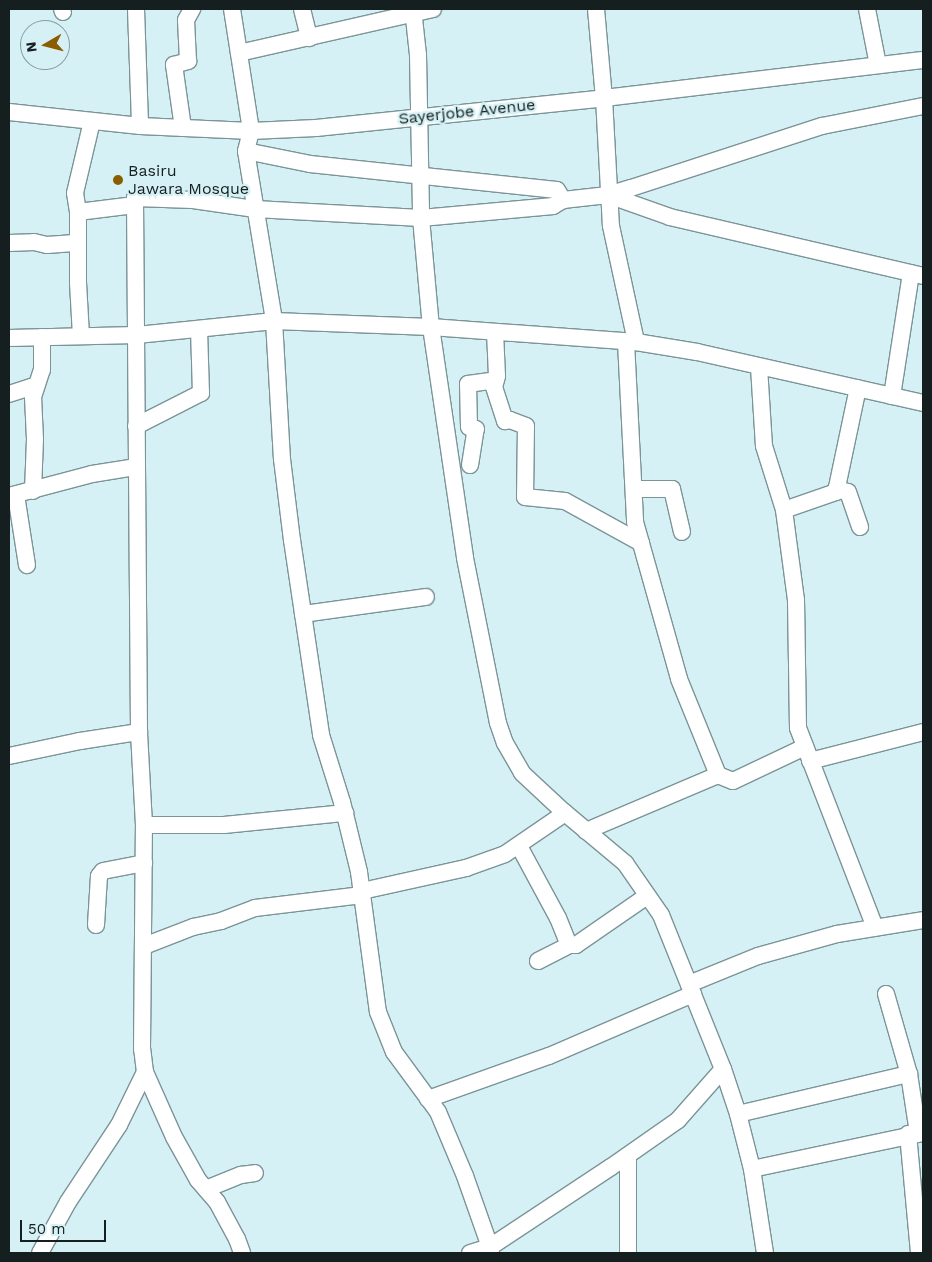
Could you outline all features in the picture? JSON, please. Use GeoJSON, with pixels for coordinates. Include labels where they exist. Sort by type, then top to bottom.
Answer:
{"type":"FeatureCollection","features":[{"type":"Feature","properties":{"kind":"street"},"geometry":{"type":"LineString","coordinates":[[136,9],[140,126]]}},
{"type":"Feature","properties":{"kind":"street"},"geometry":{"type":"LineString","coordinates":[[183,128],[174,65],[188,61],[186,20],[192,9]]}},
{"type":"Feature","properties":{"kind":"street"},"geometry":{"type":"LineString","coordinates":[[232,9],[251,131],[246,151],[254,209],[274,321],[282,459],[303,614],[321,735],[345,813],[362,893],[378,1012],[394,1052],[438,1112],[465,1176],[491,1250]]}},
{"type":"Feature","properties":{"kind":"street"},"geometry":{"type":"LineString","coordinates":[[302,9],[308,38]]}},
{"type":"Feature","properties":{"kind":"street"},"geometry":{"type":"LineString","coordinates":[[239,53],[308,38],[414,11],[433,9]]}},
{"type":"Feature","properties":{"kind":"street"},"geometry":{"type":"LineString","coordinates":[[596,9],[604,98],[611,226],[631,342],[635,522],[679,678],[718,775]]}},
{"type":"Feature","properties":{"kind":"street"},"geometry":{"type":"LineString","coordinates":[[867,9],[878,65]]}},
{"type":"Feature","properties":{"kind":"street"},"geometry":{"type":"LineString","coordinates":[[414,11],[420,117],[419,176],[421,218],[431,327],[465,558],[498,723],[505,744],[522,773],[565,813],[625,863],[660,915],[723,1069],[738,1114],[752,1168],[765,1253]]}},
{"type":"Feature","properties":{"kind":"street","name":"Sayerjobe Avenue"},"geometry":{"type":"LineString","coordinates":[[9,112],[140,126],[251,131],[316,128],[604,98],[923,60]]}},
{"type":"Feature","properties":{"kind":"street"},"geometry":{"type":"LineString","coordinates":[[242,1253],[237,1239],[217,1202],[206,1189],[174,1137],[145,1072],[142,1049],[144,825],[139,732],[135,198],[174,200],[254,209],[421,218],[553,206],[563,200],[608,195],[822,126],[923,106]]}},
{"type":"Feature","properties":{"kind":"street"},"geometry":{"type":"LineString","coordinates":[[81,336],[76,193],[92,121]]}},
{"type":"Feature","properties":{"kind":"street"},"geometry":{"type":"LineString","coordinates":[[246,151],[310,164],[557,190],[563,200]]}},
{"type":"Feature","properties":{"kind":"street"},"geometry":{"type":"LineString","coordinates":[[608,195],[670,217],[917,274],[892,396]]}},
{"type":"Feature","properties":{"kind":"street"},"geometry":{"type":"LineString","coordinates":[[78,212],[135,205]]}},
{"type":"Feature","properties":{"kind":"street"},"geometry":{"type":"LineString","coordinates":[[9,243],[34,242],[48,245],[78,243]]}},
{"type":"Feature","properties":{"kind":"street"},"geometry":{"type":"LineString","coordinates":[[9,338],[137,335],[274,321],[431,327],[631,342],[696,352],[923,403]]}},
{"type":"Feature","properties":{"kind":"street"},"geometry":{"type":"LineString","coordinates":[[136,426],[202,393],[199,329]]}},
{"type":"Feature","properties":{"kind":"street"},"geometry":{"type":"LineString","coordinates":[[496,332],[496,380],[494,387],[504,421],[510,420],[526,426],[526,497],[565,501],[641,543]]}},
{"type":"Feature","properties":{"kind":"street"},"geometry":{"type":"LineString","coordinates":[[33,491],[35,440],[33,397],[42,370],[42,337]]}},
{"type":"Feature","properties":{"kind":"street"},"geometry":{"type":"LineString","coordinates":[[759,367],[764,446],[784,510],[796,600],[798,728],[874,928]]}},
{"type":"Feature","properties":{"kind":"street"},"geometry":{"type":"LineString","coordinates":[[470,465],[476,429],[469,427],[468,384],[496,380]]}},
{"type":"Feature","properties":{"kind":"street"},"geometry":{"type":"LineString","coordinates":[[9,394],[37,386]]}},
{"type":"Feature","properties":{"kind":"street"},"geometry":{"type":"LineString","coordinates":[[784,510],[836,492],[858,388]]}},
{"type":"Feature","properties":{"kind":"street"},"geometry":{"type":"LineString","coordinates":[[27,565],[12,495],[92,474],[136,468]]}},
{"type":"Feature","properties":{"kind":"street"},"geometry":{"type":"LineString","coordinates":[[635,489],[672,489],[682,532]]}},
{"type":"Feature","properties":{"kind":"street"},"geometry":{"type":"LineString","coordinates":[[836,490],[848,492],[860,527]]}},
{"type":"Feature","properties":{"kind":"street"},"geometry":{"type":"LineString","coordinates":[[303,614],[426,597]]}},
{"type":"Feature","properties":{"kind":"street"},"geometry":{"type":"LineString","coordinates":[[9,756],[80,741],[139,732]]}},
{"type":"Feature","properties":{"kind":"street"},"geometry":{"type":"LineString","coordinates":[[586,831],[718,775],[734,781],[808,754],[923,732]]}},
{"type":"Feature","properties":{"kind":"street"},"geometry":{"type":"LineString","coordinates":[[144,825],[224,825],[345,813]]}},
{"type":"Feature","properties":{"kind":"street"},"geometry":{"type":"LineString","coordinates":[[144,946],[193,927],[221,921],[255,908],[362,893],[466,868],[506,854],[565,813]]}},
{"type":"Feature","properties":{"kind":"street"},"geometry":{"type":"LineString","coordinates":[[519,846],[558,918],[569,945]]}},
{"type":"Feature","properties":{"kind":"street"},"geometry":{"type":"LineString","coordinates":[[96,925],[99,876],[103,871],[144,863]]}},
{"type":"Feature","properties":{"kind":"street"},"geometry":{"type":"LineString","coordinates":[[538,961],[569,945],[576,945],[647,896]]}},
{"type":"Feature","properties":{"kind":"street"},"geometry":{"type":"LineString","coordinates":[[428,1099],[548,1056],[758,956],[837,934],[923,920]]}},
{"type":"Feature","properties":{"kind":"street"},"geometry":{"type":"LineString","coordinates":[[886,994],[909,1074],[916,1133],[920,1253]]}},
{"type":"Feature","properties":{"kind":"street"},"geometry":{"type":"LineString","coordinates":[[470,1253],[491,1250],[678,1120],[723,1069]]}},
{"type":"Feature","properties":{"kind":"street"},"geometry":{"type":"LineString","coordinates":[[40,1253],[68,1202],[118,1125],[145,1072]]}},
{"type":"Feature","properties":{"kind":"street"},"geometry":{"type":"LineString","coordinates":[[738,1114],[909,1074]]}},
{"type":"Feature","properties":{"kind":"street"},"geometry":{"type":"LineString","coordinates":[[752,1168],[916,1133]]}},
{"type":"Feature","properties":{"kind":"street"},"geometry":{"type":"LineString","coordinates":[[628,1156],[628,1253]]}},
{"type":"Feature","properties":{"kind":"street"},"geometry":{"type":"LineString","coordinates":[[206,1189],[241,1175],[255,1173]]}},
{"type":"Feature","properties":{"kind":"place","name":"Basiru Jawara Mosque"},"geometry":{"type":"Point","coordinates":[118,180]}}]}
